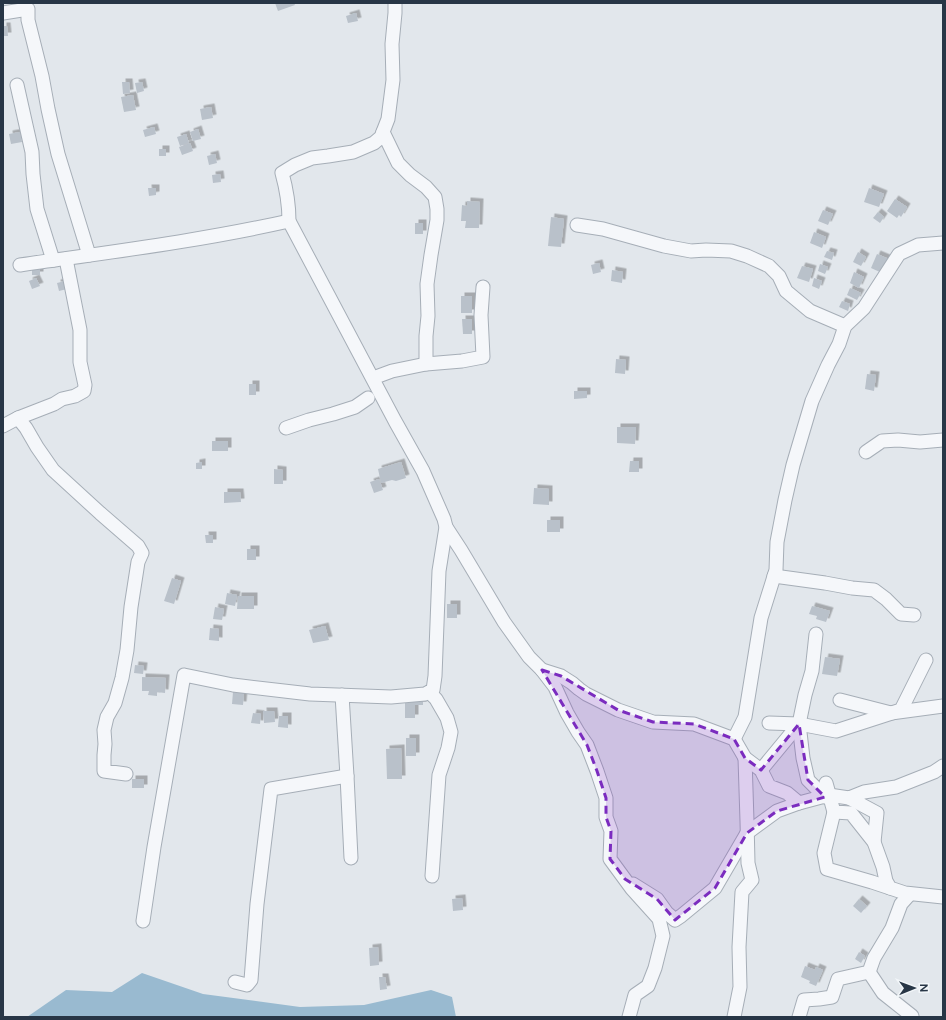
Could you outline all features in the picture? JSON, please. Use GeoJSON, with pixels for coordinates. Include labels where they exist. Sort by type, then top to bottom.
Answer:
{"type":"FeatureCollection","features":[{"type":"Feature","properties":{"kind":"street"},"geometry":{"type":"LineString","coordinates":[[395,3],[392,44],[393,80],[388,119],[381,137],[374,143],[353,152],[312,158],[295,165],[282,173],[289,202],[289,221],[423,471],[446,527],[504,622],[529,657],[542,670],[555,687],[567,713],[587,745],[606,798],[606,817],[611,831],[610,859],[632,889],[659,919],[663,936],[655,968],[648,986],[635,995],[629,1017]]}},
{"type":"Feature","properties":{"kind":"street"},"geometry":{"type":"LineString","coordinates":[[3,13],[28,9],[28,20],[42,76],[58,154],[89,255]]}},
{"type":"Feature","properties":{"kind":"street"},"geometry":{"type":"LineString","coordinates":[[3,426],[18,418],[54,404],[62,399],[75,396],[84,391],[86,385],[80,362],[80,330],[60,259],[37,209],[32,152],[17,85]]}},
{"type":"Feature","properties":{"kind":"street"},"geometry":{"type":"LineString","coordinates":[[382,132],[398,163],[410,175],[426,187],[435,197],[437,220],[427,284],[428,316],[426,364]]}},
{"type":"Feature","properties":{"kind":"street"},"geometry":{"type":"LineString","coordinates":[[20,265],[198,240],[289,221]]}},
{"type":"Feature","properties":{"kind":"street"},"geometry":{"type":"LineString","coordinates":[[577,225],[603,229],[664,246],[691,251],[731,251],[747,256],[769,266],[779,276],[786,291],[810,311],[845,326]]}},
{"type":"Feature","properties":{"kind":"street"},"geometry":{"type":"LineString","coordinates":[[734,739],[745,717],[761,618],[776,570],[777,542],[785,500],[812,401],[839,344],[845,326],[864,308],[899,254],[918,245],[943,242]]}},
{"type":"Feature","properties":{"kind":"street"},"geometry":{"type":"LineString","coordinates":[[374,379],[392,372],[426,364],[462,361],[482,357],[481,315],[483,287]]}},
{"type":"Feature","properties":{"kind":"street"},"geometry":{"type":"LineString","coordinates":[[368,398],[374,379]]}},
{"type":"Feature","properties":{"kind":"street"},"geometry":{"type":"LineString","coordinates":[[286,428],[355,407],[368,398],[381,393]]}},
{"type":"Feature","properties":{"kind":"street"},"geometry":{"type":"LineString","coordinates":[[18,418],[53,470],[100,514],[138,546],[142,553],[138,562],[122,678],[115,703],[108,717],[104,730],[104,771],[126,774]]}},
{"type":"Feature","properties":{"kind":"street"},"geometry":{"type":"LineString","coordinates":[[866,452],[882,441],[898,440],[920,442],[943,440]]}},
{"type":"Feature","properties":{"kind":"street"},"geometry":{"type":"LineString","coordinates":[[143,921],[154,847],[184,675],[233,685],[310,694],[391,697],[414,695],[433,690],[435,676],[439,572],[446,527]]}},
{"type":"Feature","properties":{"kind":"street"},"geometry":{"type":"LineString","coordinates":[[774,576],[874,590],[886,599],[901,614],[914,615]]}},
{"type":"Feature","properties":{"kind":"street"},"geometry":{"type":"LineString","coordinates":[[816,634],[812,671],[799,724],[803,758],[808,780],[827,792],[849,798],[877,813],[874,842]]}},
{"type":"Feature","properties":{"kind":"street"},"geometry":{"type":"LineString","coordinates":[[769,723],[799,724],[836,731],[902,710],[926,660]]}},
{"type":"Feature","properties":{"kind":"street"},"geometry":{"type":"LineString","coordinates":[[542,670],[561,676],[586,694],[618,710],[653,722],[694,724],[734,739],[745,758],[760,770],[769,786],[787,793],[799,803]]}},
{"type":"Feature","properties":{"kind":"street"},"geometry":{"type":"LineString","coordinates":[[429,692],[436,699],[447,718],[451,732],[448,748],[438,775],[432,876]]}},
{"type":"Feature","properties":{"kind":"street"},"geometry":{"type":"LineString","coordinates":[[342,695],[348,776],[351,858]]}},
{"type":"Feature","properties":{"kind":"street"},"geometry":{"type":"LineString","coordinates":[[840,700],[891,713],[943,706]]}},
{"type":"Feature","properties":{"kind":"street"},"geometry":{"type":"LineString","coordinates":[[760,770],[799,724]]}},
{"type":"Feature","properties":{"kind":"street"},"geometry":{"type":"LineString","coordinates":[[734,1017],[740,987],[739,947],[742,892],[752,880],[748,863],[745,758]]}},
{"type":"Feature","properties":{"kind":"street"},"geometry":{"type":"LineString","coordinates":[[849,798],[864,792],[896,787],[934,772],[943,766]]}},
{"type":"Feature","properties":{"kind":"street"},"geometry":{"type":"LineString","coordinates":[[235,982],[247,985],[251,980],[257,904],[271,789],[348,776]]}},
{"type":"Feature","properties":{"kind":"street"},"geometry":{"type":"LineString","coordinates":[[625,879],[657,899],[667,913],[675,920],[715,888],[747,834],[777,811],[827,792]]}},
{"type":"Feature","properties":{"kind":"street"},"geometry":{"type":"LineString","coordinates":[[827,792],[834,812],[824,853],[827,869],[905,893],[943,897]]}},
{"type":"Feature","properties":{"kind":"street"},"geometry":{"type":"LineString","coordinates":[[834,812],[851,813],[874,842],[883,867],[886,881],[890,888]]}},
{"type":"Feature","properties":{"kind":"street"},"geometry":{"type":"LineString","coordinates":[[869,972],[874,958],[892,928],[901,904],[910,894]]}},
{"type":"Feature","properties":{"kind":"street"},"geometry":{"type":"LineString","coordinates":[[869,972],[883,994],[912,1016]]}},
{"type":"Feature","properties":{"kind":"street"},"geometry":{"type":"LineString","coordinates":[[799,1017],[804,1000],[832,997],[838,979],[869,972]]}},
{"type":"Feature","properties":{"kind":"highlighted area"},"geometry":{"type":"Polygon","coordinates":[[[542,670],[561,676],[618,710],[653,722],[694,724],[734,739],[745,758],[761,770],[799,724],[808,780],[825,797],[777,811],[747,833],[715,888],[675,920],[657,899],[625,879],[610,859],[611,831],[606,817],[606,798],[597,771],[587,745],[542,670]]]}},
{"type":"Feature","properties":{"kind":"water"},"geometry":{"type":"Polygon","coordinates":[[[142,973],[203,994],[300,1007],[364,1005],[431,990],[452,997],[456,1017],[27,1017],[66,990],[112,992],[142,973]]]}},
{"type":"Feature","properties":{"kind":"building"},"geometry":{"type":"Polygon","coordinates":[[[275,3],[294,3],[295,5],[278,11],[275,3]]]}},
{"type":"Feature","properties":{"kind":"building"},"geometry":{"type":"Polygon","coordinates":[[[356,13],[358,21],[348,23],[346,16],[356,13]]]}},
{"type":"Feature","properties":{"kind":"building"},"geometry":{"type":"Polygon","coordinates":[[[3,26],[7,26],[8,36],[3,36],[3,26]]]}},
{"type":"Feature","properties":{"kind":"building"},"geometry":{"type":"Polygon","coordinates":[[[122,82],[129,82],[130,93],[123,94],[122,82]]]}},
{"type":"Feature","properties":{"kind":"building"},"geometry":{"type":"Polygon","coordinates":[[[142,82],[144,91],[137,93],[135,83],[142,82]]]}},
{"type":"Feature","properties":{"kind":"building"},"geometry":{"type":"Polygon","coordinates":[[[133,95],[136,110],[124,112],[121,97],[133,95]]]}},
{"type":"Feature","properties":{"kind":"building"},"geometry":{"type":"Polygon","coordinates":[[[211,107],[213,118],[202,120],[200,109],[211,107]]]}},
{"type":"Feature","properties":{"kind":"building"},"geometry":{"type":"Polygon","coordinates":[[[154,127],[156,134],[145,137],[143,130],[154,127]]]}},
{"type":"Feature","properties":{"kind":"building"},"geometry":{"type":"Polygon","coordinates":[[[198,129],[201,139],[193,141],[190,132],[198,129]]]}},
{"type":"Feature","properties":{"kind":"building"},"geometry":{"type":"Polygon","coordinates":[[[20,132],[22,142],[11,144],[9,134],[20,132]]]}},
{"type":"Feature","properties":{"kind":"building"},"geometry":{"type":"Polygon","coordinates":[[[186,134],[189,143],[180,146],[177,137],[186,134]]]}},
{"type":"Feature","properties":{"kind":"building"},"geometry":{"type":"Polygon","coordinates":[[[190,143],[193,151],[182,155],[179,147],[190,143]]]}},
{"type":"Feature","properties":{"kind":"building"},"geometry":{"type":"Polygon","coordinates":[[[159,149],[166,149],[166,156],[159,156],[159,149]]]}},
{"type":"Feature","properties":{"kind":"building"},"geometry":{"type":"Polygon","coordinates":[[[215,154],[217,163],[209,165],[207,156],[215,154]]]}},
{"type":"Feature","properties":{"kind":"building"},"geometry":{"type":"Polygon","coordinates":[[[220,174],[221,182],[213,183],[212,175],[220,174]]]}},
{"type":"Feature","properties":{"kind":"building"},"geometry":{"type":"Polygon","coordinates":[[[148,188],[156,188],[156,195],[149,196],[148,188]]]}},
{"type":"Feature","properties":{"kind":"building"},"geometry":{"type":"Polygon","coordinates":[[[869,188],[884,194],[879,207],[864,202],[869,188]]]}},
{"type":"Feature","properties":{"kind":"building"},"geometry":{"type":"Polygon","coordinates":[[[895,199],[907,207],[901,217],[899,215],[897,218],[887,211],[895,199]]]}},
{"type":"Feature","properties":{"kind":"building"},"geometry":{"type":"Polygon","coordinates":[[[467,201],[480,202],[479,228],[465,228],[466,221],[461,221],[462,205],[467,206],[467,201]]]}},
{"type":"Feature","properties":{"kind":"building"},"geometry":{"type":"Polygon","coordinates":[[[823,210],[833,214],[828,225],[818,221],[823,210]]]}},
{"type":"Feature","properties":{"kind":"building"},"geometry":{"type":"Polygon","coordinates":[[[878,212],[884,217],[880,223],[873,218],[878,212]]]}},
{"type":"Feature","properties":{"kind":"building"},"geometry":{"type":"Polygon","coordinates":[[[551,217],[564,219],[561,247],[548,246],[551,217]]]}},
{"type":"Feature","properties":{"kind":"building"},"geometry":{"type":"Polygon","coordinates":[[[415,223],[423,223],[423,234],[415,234],[415,223]]]}},
{"type":"Feature","properties":{"kind":"building"},"geometry":{"type":"Polygon","coordinates":[[[814,232],[826,237],[822,248],[810,243],[814,232]]]}},
{"type":"Feature","properties":{"kind":"building"},"geometry":{"type":"Polygon","coordinates":[[[827,251],[834,253],[832,260],[824,257],[827,251]]]}},
{"type":"Feature","properties":{"kind":"building"},"geometry":{"type":"Polygon","coordinates":[[[858,252],[866,257],[861,266],[853,262],[858,252]]]}},
{"type":"Feature","properties":{"kind":"building"},"geometry":{"type":"Polygon","coordinates":[[[877,254],[889,259],[882,273],[871,268],[877,254]]]}},
{"type":"Feature","properties":{"kind":"building"},"geometry":{"type":"Polygon","coordinates":[[[599,263],[601,272],[593,274],[591,265],[599,263]]]}},
{"type":"Feature","properties":{"kind":"building"},"geometry":{"type":"Polygon","coordinates":[[[820,264],[828,267],[825,274],[818,271],[820,264]]]}},
{"type":"Feature","properties":{"kind":"building"},"geometry":{"type":"Polygon","coordinates":[[[802,266],[813,269],[809,282],[797,278],[802,266]]]}},
{"type":"Feature","properties":{"kind":"building"},"geometry":{"type":"Polygon","coordinates":[[[32,269],[40,269],[40,275],[32,275],[32,269]]]}},
{"type":"Feature","properties":{"kind":"building"},"geometry":{"type":"Polygon","coordinates":[[[612,270],[623,272],[622,283],[611,281],[612,270]]]}},
{"type":"Feature","properties":{"kind":"building"},"geometry":{"type":"Polygon","coordinates":[[[854,272],[864,277],[859,288],[850,283],[854,272]]]}},
{"type":"Feature","properties":{"kind":"building"},"geometry":{"type":"Polygon","coordinates":[[[36,278],[40,286],[32,289],[29,281],[36,278]]]}},
{"type":"Feature","properties":{"kind":"building"},"geometry":{"type":"Polygon","coordinates":[[[814,278],[822,281],[819,289],[812,286],[814,278]]]}},
{"type":"Feature","properties":{"kind":"building"},"geometry":{"type":"Polygon","coordinates":[[[65,281],[67,289],[59,291],[57,283],[65,281]]]}},
{"type":"Feature","properties":{"kind":"building"},"geometry":{"type":"Polygon","coordinates":[[[850,288],[861,293],[857,300],[847,295],[850,288]]]}},
{"type":"Feature","properties":{"kind":"building"},"geometry":{"type":"Polygon","coordinates":[[[461,296],[472,296],[472,313],[461,313],[461,296]]]}},
{"type":"Feature","properties":{"kind":"building"},"geometry":{"type":"Polygon","coordinates":[[[842,301],[850,304],[848,311],[839,307],[842,301]]]}},
{"type":"Feature","properties":{"kind":"building"},"geometry":{"type":"Polygon","coordinates":[[[462,319],[472,319],[472,334],[463,334],[462,319]]]}},
{"type":"Feature","properties":{"kind":"building"},"geometry":{"type":"Polygon","coordinates":[[[616,359],[626,360],[625,374],[615,373],[616,359]]]}},
{"type":"Feature","properties":{"kind":"building"},"geometry":{"type":"Polygon","coordinates":[[[867,374],[876,375],[874,391],[865,389],[867,374]]]}},
{"type":"Feature","properties":{"kind":"building"},"geometry":{"type":"Polygon","coordinates":[[[249,384],[256,384],[256,395],[249,395],[249,384]]]}},
{"type":"Feature","properties":{"kind":"building"},"geometry":{"type":"Polygon","coordinates":[[[574,391],[587,391],[587,398],[574,399],[574,391]]]}},
{"type":"Feature","properties":{"kind":"building"},"geometry":{"type":"Polygon","coordinates":[[[617,427],[636,427],[635,444],[617,443],[617,427]]]}},
{"type":"Feature","properties":{"kind":"building"},"geometry":{"type":"Polygon","coordinates":[[[212,441],[228,441],[228,451],[212,451],[212,441]]]}},
{"type":"Feature","properties":{"kind":"building"},"geometry":{"type":"Polygon","coordinates":[[[630,461],[639,461],[639,472],[629,472],[630,461]]]}},
{"type":"Feature","properties":{"kind":"building"},"geometry":{"type":"Polygon","coordinates":[[[202,462],[202,469],[196,469],[196,463],[202,462]]]}},
{"type":"Feature","properties":{"kind":"building"},"geometry":{"type":"Polygon","coordinates":[[[401,462],[406,478],[381,483],[378,469],[401,462]]]}},
{"type":"Feature","properties":{"kind":"building"},"geometry":{"type":"Polygon","coordinates":[[[274,469],[283,470],[283,484],[274,484],[274,469]]]}},
{"type":"Feature","properties":{"kind":"building"},"geometry":{"type":"Polygon","coordinates":[[[379,479],[383,490],[374,493],[370,482],[379,479]]]}},
{"type":"Feature","properties":{"kind":"building"},"geometry":{"type":"Polygon","coordinates":[[[534,488],[549,489],[549,505],[533,504],[534,488]]]}},
{"type":"Feature","properties":{"kind":"building"},"geometry":{"type":"Polygon","coordinates":[[[224,492],[240,492],[241,502],[224,503],[224,492]]]}},
{"type":"Feature","properties":{"kind":"building"},"geometry":{"type":"Polygon","coordinates":[[[547,520],[560,520],[560,532],[547,532],[547,520]]]}},
{"type":"Feature","properties":{"kind":"building"},"geometry":{"type":"Polygon","coordinates":[[[205,535],[213,535],[213,543],[206,543],[205,535]]]}},
{"type":"Feature","properties":{"kind":"building"},"geometry":{"type":"Polygon","coordinates":[[[247,549],[256,549],[256,560],[247,560],[247,549]]]}},
{"type":"Feature","properties":{"kind":"building"},"geometry":{"type":"Polygon","coordinates":[[[172,578],[181,581],[174,604],[164,601],[172,578]]]}},
{"type":"Feature","properties":{"kind":"building"},"geometry":{"type":"Polygon","coordinates":[[[227,593],[237,595],[235,606],[225,604],[227,593]]]}},
{"type":"Feature","properties":{"kind":"building"},"geometry":{"type":"Polygon","coordinates":[[[238,596],[254,596],[254,609],[237,609],[238,596]]]}},
{"type":"Feature","properties":{"kind":"building"},"geometry":{"type":"Polygon","coordinates":[[[447,604],[457,604],[457,618],[447,618],[447,604]]]}},
{"type":"Feature","properties":{"kind":"building"},"geometry":{"type":"Polygon","coordinates":[[[812,606],[830,611],[826,622],[816,619],[817,616],[809,614],[812,606]]]}},
{"type":"Feature","properties":{"kind":"building"},"geometry":{"type":"Polygon","coordinates":[[[215,607],[224,609],[222,620],[213,619],[215,607]]]}},
{"type":"Feature","properties":{"kind":"building"},"geometry":{"type":"Polygon","coordinates":[[[325,626],[329,640],[313,643],[309,630],[325,626]]]}},
{"type":"Feature","properties":{"kind":"building"},"geometry":{"type":"Polygon","coordinates":[[[210,628],[219,629],[219,641],[209,640],[210,628]]]}},
{"type":"Feature","properties":{"kind":"building"},"geometry":{"type":"Polygon","coordinates":[[[825,657],[840,659],[837,676],[822,674],[825,657]]]}},
{"type":"Feature","properties":{"kind":"building"},"geometry":{"type":"Polygon","coordinates":[[[135,665],[144,666],[143,674],[134,673],[135,665]]]}},
{"type":"Feature","properties":{"kind":"building"},"geometry":{"type":"Polygon","coordinates":[[[142,677],[166,678],[165,693],[157,692],[157,696],[148,695],[149,691],[142,691],[142,677]]]}},
{"type":"Feature","properties":{"kind":"building"},"geometry":{"type":"Polygon","coordinates":[[[233,692],[244,693],[243,705],[232,704],[233,692]]]}},
{"type":"Feature","properties":{"kind":"building"},"geometry":{"type":"Polygon","coordinates":[[[423,698],[423,705],[415,705],[415,718],[405,718],[405,699],[423,698]]]}},
{"type":"Feature","properties":{"kind":"building"},"geometry":{"type":"Polygon","coordinates":[[[263,711],[274,711],[275,722],[264,723],[263,711]]]}},
{"type":"Feature","properties":{"kind":"building"},"geometry":{"type":"Polygon","coordinates":[[[253,713],[261,714],[260,724],[251,723],[253,713]]]}},
{"type":"Feature","properties":{"kind":"building"},"geometry":{"type":"Polygon","coordinates":[[[279,716],[288,716],[288,728],[278,727],[279,716]]]}},
{"type":"Feature","properties":{"kind":"building"},"geometry":{"type":"Polygon","coordinates":[[[406,738],[416,738],[416,756],[406,756],[406,738]]]}},
{"type":"Feature","properties":{"kind":"building"},"geometry":{"type":"Polygon","coordinates":[[[401,748],[402,779],[387,779],[386,749],[401,748]]]}},
{"type":"Feature","properties":{"kind":"building"},"geometry":{"type":"Polygon","coordinates":[[[132,779],[144,779],[144,788],[132,788],[132,779]]]}},
{"type":"Feature","properties":{"kind":"building"},"geometry":{"type":"Polygon","coordinates":[[[462,898],[463,910],[453,911],[452,899],[462,898]]]}},
{"type":"Feature","properties":{"kind":"building"},"geometry":{"type":"Polygon","coordinates":[[[859,899],[867,906],[861,913],[853,906],[859,899]]]}},
{"type":"Feature","properties":{"kind":"building"},"geometry":{"type":"Polygon","coordinates":[[[378,947],[379,965],[370,966],[369,948],[378,947]]]}},
{"type":"Feature","properties":{"kind":"building"},"geometry":{"type":"Polygon","coordinates":[[[859,952],[865,956],[861,963],[855,959],[859,952]]]}},
{"type":"Feature","properties":{"kind":"building"},"geometry":{"type":"Polygon","coordinates":[[[805,966],[815,970],[816,967],[823,970],[816,986],[809,983],[810,981],[801,977],[805,966]]]}},
{"type":"Feature","properties":{"kind":"building"},"geometry":{"type":"Polygon","coordinates":[[[379,977],[385,977],[387,989],[380,990],[379,977]]]}}]}
